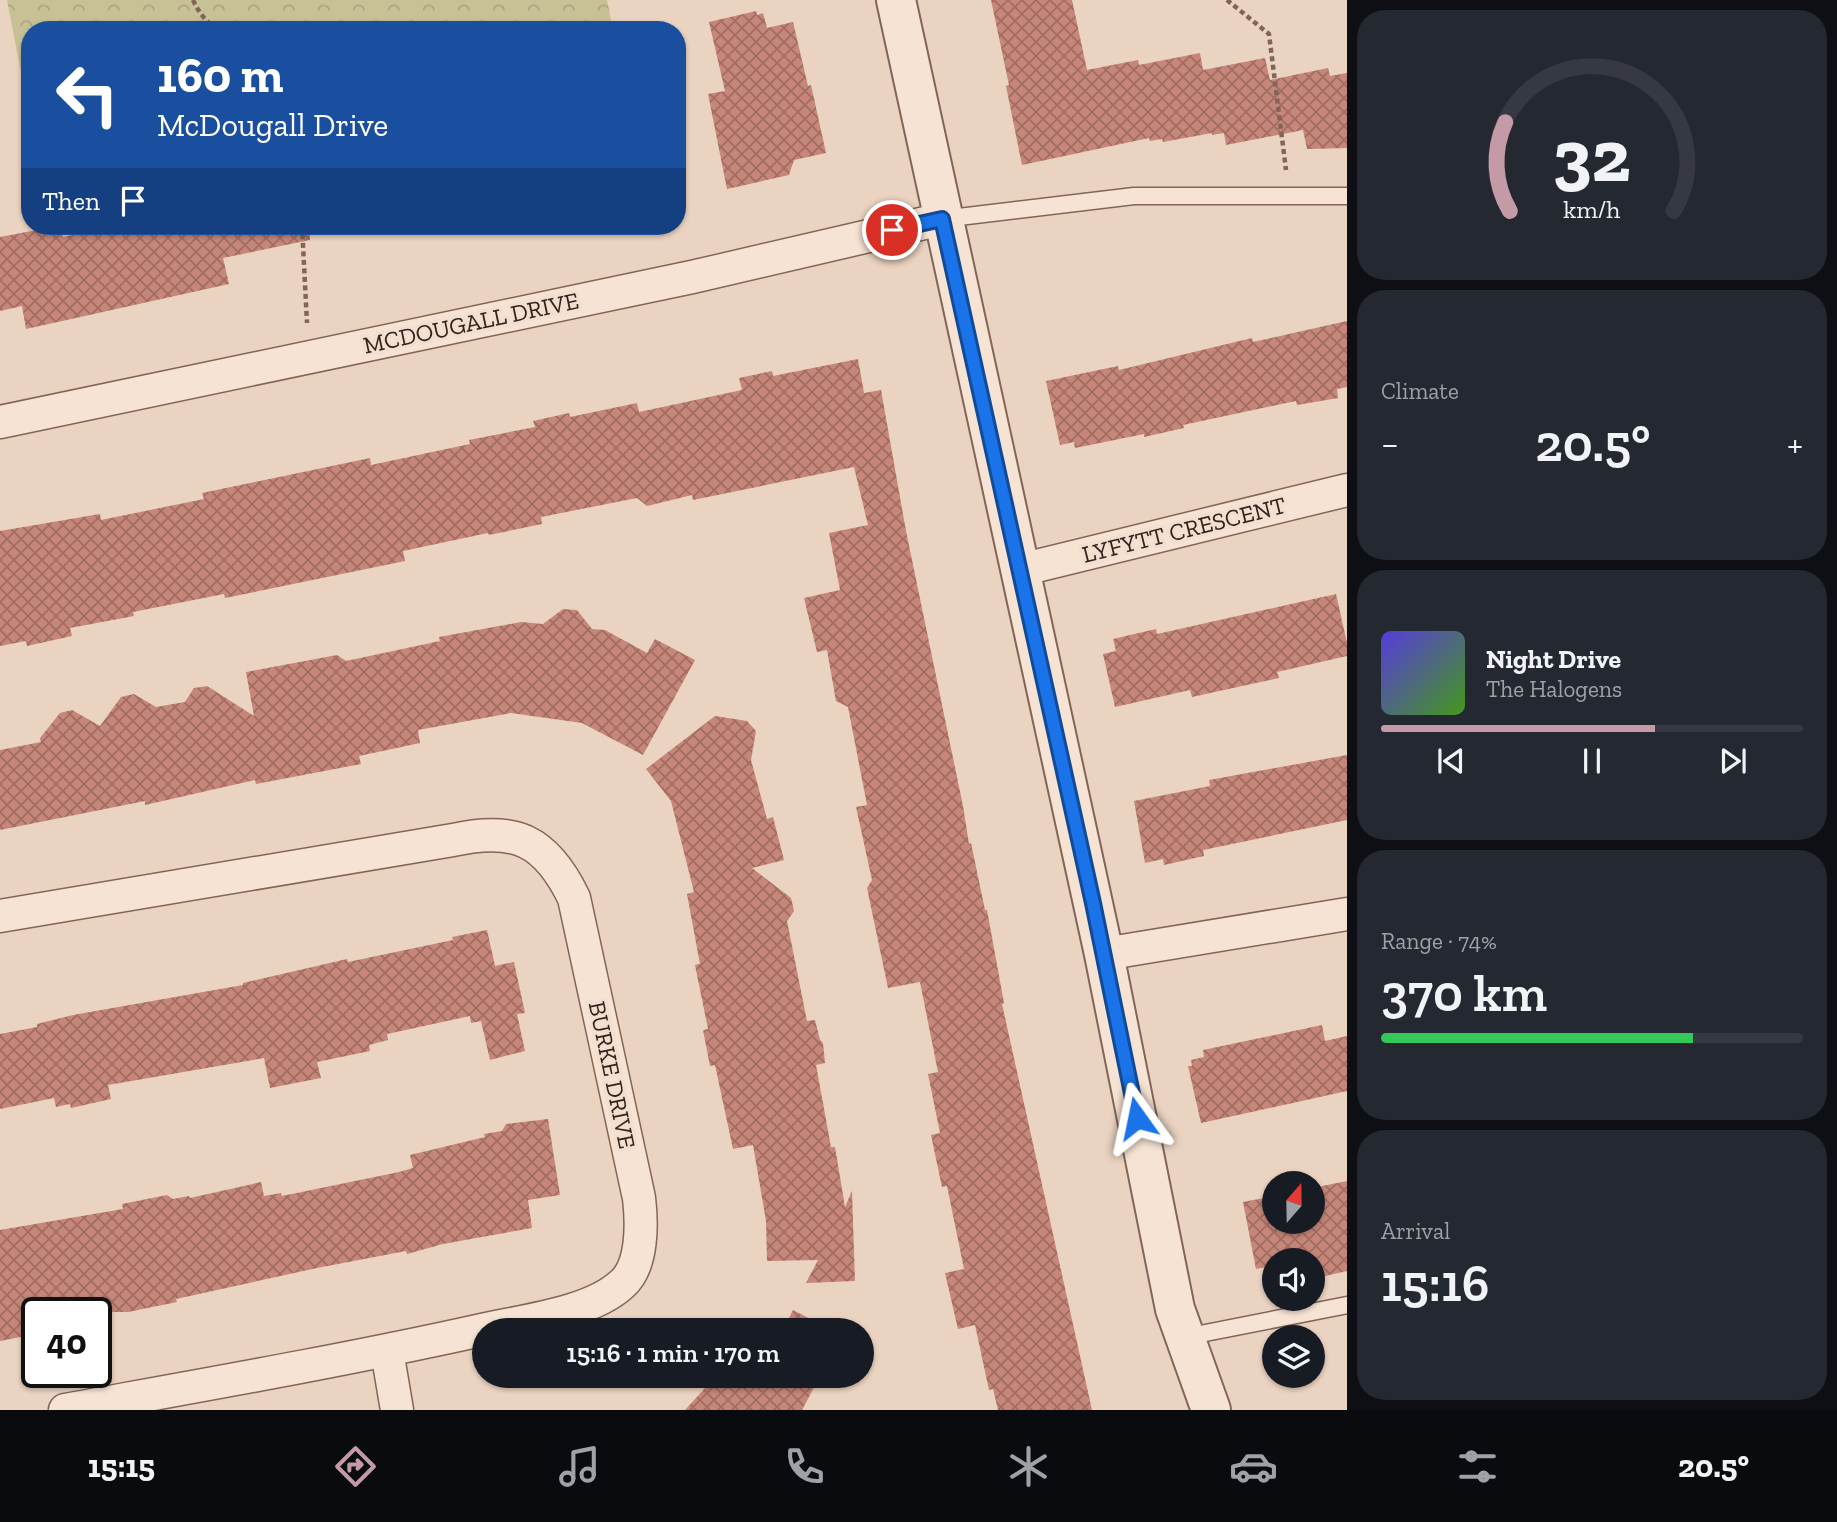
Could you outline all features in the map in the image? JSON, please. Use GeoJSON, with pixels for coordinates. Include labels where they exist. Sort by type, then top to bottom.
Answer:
{"type":"FeatureCollection","features":[{"type":"Feature","properties":{"kind":"street"},"geometry":{"type":"LineString","coordinates":[[896,0],[1104,954],[1175,1309],[1211,1410]]}},
{"type":"Feature","properties":{"kind":"street","name":"MCDOUGALL DRIVE"},"geometry":{"type":"LineString","coordinates":[[0,422],[692,276],[942,219]]}},
{"type":"Feature","properties":{"kind":"street","name":"LYFYTT CRESCENT"},"geometry":{"type":"LineString","coordinates":[[1020,570],[1347,490]]}},
{"type":"Feature","properties":{"kind":"street","name":"BURKE DRIVE"},"geometry":{"type":"LineString","coordinates":[[0,916],[481,834],[507,836],[535,845],[561,872],[574,898],[639,1198],[642,1229],[635,1262],[625,1283],[599,1301],[567,1311],[387,1351],[65,1410]]}},
{"type":"Feature","properties":{"kind":"street"},"geometry":{"type":"LineString","coordinates":[[1104,954],[1347,915]]}},
{"type":"Feature","properties":{"kind":"street"},"geometry":{"type":"LineString","coordinates":[[387,1351],[397,1410]]}},
{"type":"Feature","properties":{"kind":"lane"},"geometry":{"type":"LineString","coordinates":[[942,219],[1134,195],[1347,196]]}},
{"type":"Feature","properties":{"kind":"lane"},"geometry":{"type":"LineString","coordinates":[[1185,1337],[1347,1305]]}},
{"type":"Feature","properties":{"kind":"path"},"geometry":{"type":"LineString","coordinates":[[193,0],[208,21]]}},
{"type":"Feature","properties":{"kind":"path"},"geometry":{"type":"LineString","coordinates":[[1227,0],[1269,34],[1290,196]]}},
{"type":"Feature","properties":{"kind":"path"},"geometry":{"type":"LineString","coordinates":[[302,235],[309,358]]}},
{"type":"Feature","properties":{"kind":"green space"},"geometry":{"type":"Polygon","coordinates":[[[7,0],[607,0],[611,21],[21,21],[21,72],[7,0]]]}},
{"type":"Feature","properties":{"kind":"building"},"geometry":{"type":"Polygon","coordinates":[[[991,0],[1072,0],[1087,70],[1138,60],[1139,65],[1200,53],[1203,70],[1265,58],[1270,80],[1328,68],[1330,76],[1347,73],[1347,148],[1307,149],[1303,130],[1226,145],[1224,133],[1212,133],[1163,142],[1162,139],[1150,141],[1149,138],[1022,165],[991,0]]]}},
{"type":"Feature","properties":{"kind":"building"},"geometry":{"type":"Polygon","coordinates":[[[756,11],[757,15],[763,13],[767,28],[793,22],[826,153],[794,160],[789,175],[727,189],[708,94],[725,91],[709,22],[756,11]]]}},
{"type":"Feature","properties":{"kind":"building"},"geometry":{"type":"Polygon","coordinates":[[[21,233],[63,237],[310,235],[310,240],[223,258],[229,284],[26,329],[22,306],[0,311],[0,237],[21,233]]]}},
{"type":"Feature","properties":{"kind":"building"},"geometry":{"type":"Polygon","coordinates":[[[1347,321],[1347,387],[1337,389],[1338,398],[1297,405],[1296,401],[1183,425],[1184,428],[1144,437],[1144,434],[1075,448],[1074,442],[1060,445],[1046,381],[1118,366],[1119,370],[1252,338],[1253,342],[1347,321]]]}},
{"type":"Feature","properties":{"kind":"building"},"geometry":{"type":"Polygon","coordinates":[[[858,359],[864,393],[881,390],[906,531],[969,844],[971,843],[987,910],[1004,1003],[1002,1004],[1092,1410],[998,1410],[993,1389],[989,1390],[975,1325],[958,1329],[945,1273],[964,1269],[947,1186],[942,1187],[931,1135],[940,1133],[928,1074],[938,1072],[920,982],[888,988],[867,888],[872,880],[856,807],[867,805],[848,707],[836,701],[827,650],[817,652],[804,598],[840,590],[829,533],[868,525],[854,467],[693,500],[692,495],[647,506],[637,498],[541,517],[542,524],[403,551],[405,561],[225,598],[224,594],[133,612],[134,616],[70,628],[72,636],[27,646],[26,641],[0,646],[0,531],[100,514],[101,520],[204,499],[202,493],[370,458],[371,465],[470,444],[469,440],[535,427],[533,421],[569,413],[570,417],[637,403],[639,412],[742,390],[739,378],[772,371],[773,376],[858,359]]]}},
{"type":"Feature","properties":{"kind":"building"},"geometry":{"type":"Polygon","coordinates":[[[1336,594],[1347,643],[1347,656],[1277,672],[1279,678],[1192,697],[1190,690],[1115,707],[1103,654],[1116,651],[1113,639],[1156,629],[1157,634],[1336,594]]]}},
{"type":"Feature","properties":{"kind":"building"},"geometry":{"type":"Polygon","coordinates":[[[563,609],[577,610],[592,629],[605,630],[647,653],[655,639],[695,660],[643,755],[582,723],[511,713],[418,730],[420,743],[359,756],[361,764],[256,784],[255,780],[145,805],[145,801],[0,830],[0,750],[41,742],[40,738],[60,713],[72,710],[100,726],[121,697],[134,694],[156,707],[185,702],[194,688],[207,686],[254,716],[246,672],[337,655],[346,661],[440,641],[439,637],[521,622],[543,624],[563,609]]]}},
{"type":"Feature","properties":{"kind":"building"},"geometry":{"type":"Polygon","coordinates":[[[715,716],[747,721],[756,731],[751,760],[767,819],[773,817],[784,860],[752,868],[791,898],[794,911],[787,921],[807,1021],[815,1020],[823,1043],[825,1063],[816,1065],[831,1147],[835,1147],[845,1207],[852,1191],[855,1281],[806,1283],[818,1260],[767,1261],[766,1221],[753,1145],[733,1149],[715,1065],[710,1066],[703,1030],[708,1029],[695,965],[700,964],[687,894],[694,892],[671,801],[646,769],[715,716]]]}},
{"type":"Feature","properties":{"kind":"building"},"geometry":{"type":"Polygon","coordinates":[[[1347,755],[1347,820],[1203,850],[1204,856],[1164,865],[1163,859],[1145,863],[1134,801],[1210,786],[1209,780],[1347,755]]]}},
{"type":"Feature","properties":{"kind":"building"},"geometry":{"type":"Polygon","coordinates":[[[487,930],[495,966],[514,962],[525,1013],[517,1014],[525,1051],[490,1060],[481,1021],[471,1023],[470,1016],[387,1034],[388,1040],[369,1045],[370,1051],[317,1062],[321,1078],[270,1088],[264,1058],[108,1085],[111,1099],[71,1108],[70,1104],[56,1107],[54,1098],[0,1109],[0,1034],[37,1027],[37,1024],[73,1015],[243,985],[347,959],[348,962],[453,940],[452,937],[487,930]]]}},
{"type":"Feature","properties":{"kind":"building"},"geometry":{"type":"Polygon","coordinates":[[[1322,1025],[1325,1041],[1347,1036],[1347,1091],[1201,1123],[1188,1066],[1192,1066],[1191,1060],[1204,1057],[1203,1050],[1322,1025]]]}},
{"type":"Feature","properties":{"kind":"building"},"geometry":{"type":"Polygon","coordinates":[[[548,1119],[560,1195],[528,1200],[532,1228],[443,1244],[407,1254],[406,1251],[317,1268],[128,1312],[112,1312],[112,1297],[21,1297],[21,1337],[0,1341],[0,1230],[123,1209],[122,1204],[167,1195],[173,1199],[190,1198],[261,1182],[264,1196],[281,1193],[282,1196],[399,1172],[413,1168],[410,1155],[485,1137],[484,1134],[502,1131],[506,1124],[548,1119]]]}},
{"type":"Feature","properties":{"kind":"building"},"geometry":{"type":"Polygon","coordinates":[[[1347,1181],[1347,1271],[1325,1276],[1325,1248],[1262,1248],[1262,1268],[1256,1269],[1243,1202],[1262,1198],[1262,1234],[1325,1234],[1325,1185],[1347,1181]]]}},
{"type":"Feature","properties":{"kind":"building"},"geometry":{"type":"Polygon","coordinates":[[[793,1310],[809,1318],[789,1318],[793,1310]]]}},
{"type":"Feature","properties":{"kind":"building"},"geometry":{"type":"Polygon","coordinates":[[[705,1388],[814,1388],[802,1410],[685,1410],[705,1388]]]}},
{"type":"Feature","properties":{"kind":"route"},"geometry":{"type":"LineString","coordinates":[[892,230],[942,219],[1093,903],[1137,1118]]}}]}
